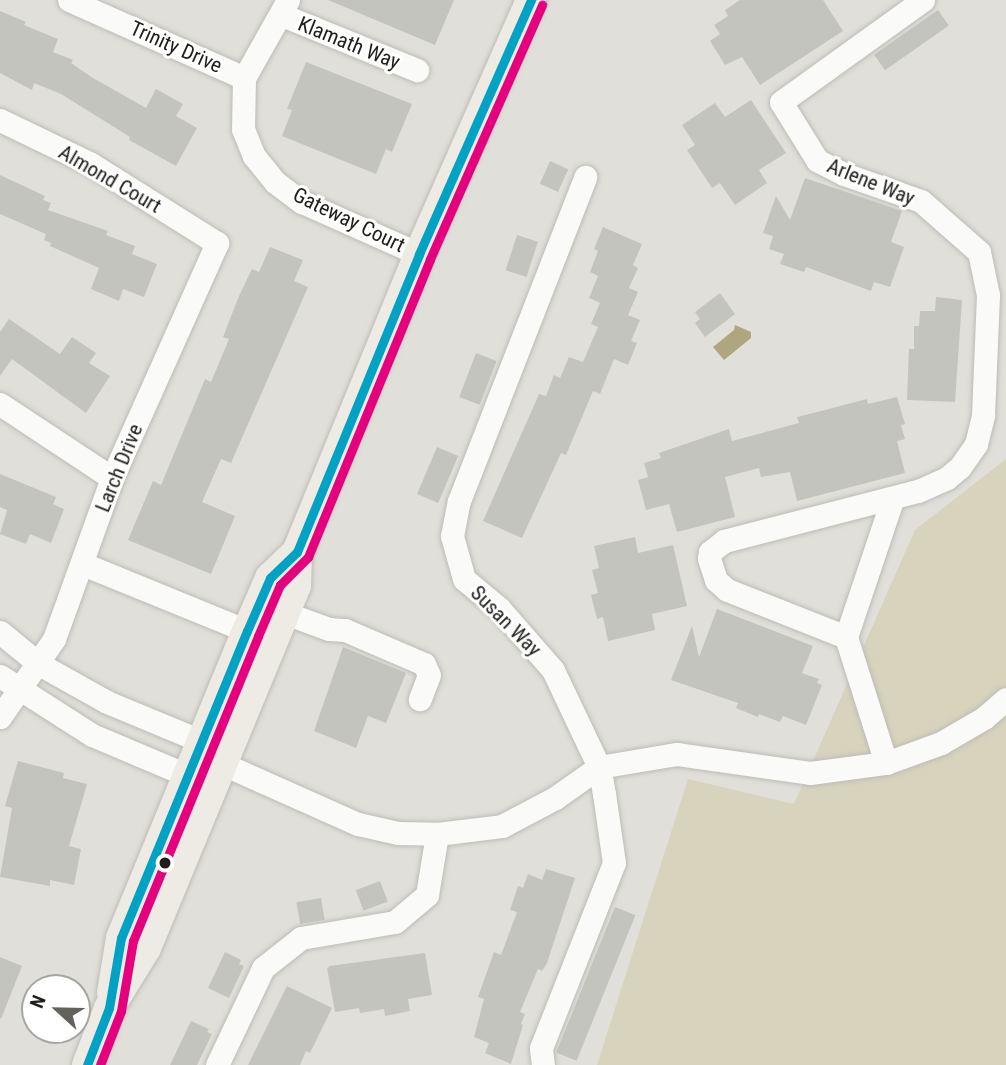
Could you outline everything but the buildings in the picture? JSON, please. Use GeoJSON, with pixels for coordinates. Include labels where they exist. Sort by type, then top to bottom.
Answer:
{"type":"FeatureCollection","features":[{"type":"Feature","properties":{"kind":"main road"},"geometry":{"type":"LineString","coordinates":[[87,1065],[109,1008],[146,948],[223,764],[296,586],[297,552],[419,254],[531,0]]}},
{"type":"Feature","properties":{"kind":"main road"},"geometry":{"type":"LineString","coordinates":[[109,1008],[121,939],[247,631],[270,578],[297,552]]}},
{"type":"Feature","properties":{"kind":"street","name":"Trinity Drive"},"geometry":{"type":"LineString","coordinates":[[69,0],[244,78]]}},
{"type":"Feature","properties":{"kind":"street","name":"Arlene Way"},"geometry":{"type":"LineString","coordinates":[[846,637],[727,590],[716,580],[710,567],[710,552],[724,541],[892,500],[947,478],[960,467],[976,444],[983,415],[988,295],[979,252],[921,201],[844,174],[817,160],[780,102],[923,0]]}},
{"type":"Feature","properties":{"kind":"street","name":"Gateway Court"},"geometry":{"type":"LineString","coordinates":[[285,8],[244,78],[243,130],[254,156],[275,182],[302,202],[419,254]]}},
{"type":"Feature","properties":{"kind":"street","name":"Klamath Way"},"geometry":{"type":"LineString","coordinates":[[285,8],[417,70]]}},
{"type":"Feature","properties":{"kind":"street","name":"Almond Court"},"geometry":{"type":"LineString","coordinates":[[0,120],[91,164],[217,243]]}},
{"type":"Feature","properties":{"kind":"street","name":"Susan Way"},"geometry":{"type":"LineString","coordinates":[[543,1065],[541,1048],[614,863],[599,766],[553,670],[499,608],[464,579],[452,536],[459,501],[585,177]]}},
{"type":"Feature","properties":{"kind":"street","name":"Larch Drive"},"geometry":{"type":"LineString","coordinates":[[0,717],[54,639],[112,478],[217,243]]}},
{"type":"Feature","properties":{"kind":"street"},"geometry":{"type":"LineString","coordinates":[[0,404],[112,478]]}},
{"type":"Feature","properties":{"kind":"street"},"geometry":{"type":"LineString","coordinates":[[886,763],[846,637],[892,500]]}},
{"type":"Feature","properties":{"kind":"street"},"geometry":{"type":"LineString","coordinates":[[83,564],[247,631]]}},
{"type":"Feature","properties":{"kind":"street"},"geometry":{"type":"LineString","coordinates":[[285,612],[329,629],[345,630],[424,664],[429,675],[420,699]]}},
{"type":"Feature","properties":{"kind":"street"},"geometry":{"type":"LineString","coordinates":[[0,632],[39,664],[107,702],[203,742],[223,764],[358,824],[398,833],[437,834],[502,826],[555,798],[599,766],[677,754],[810,773],[886,763],[941,743],[984,718],[1006,699]]}},
{"type":"Feature","properties":{"kind":"street"},"geometry":{"type":"LineString","coordinates":[[0,676],[19,691],[92,735],[189,776],[223,764]]}},
{"type":"Feature","properties":{"kind":"street"},"geometry":{"type":"LineString","coordinates":[[217,1065],[263,968],[301,938],[395,922],[427,895],[437,834]]}},
{"type":"Feature","properties":{"kind":"shaded area"},"geometry":{"type":"Polygon","coordinates":[[[735,325],[751,332],[751,338],[724,360],[713,347],[734,330],[735,325]]]}},
{"type":"Feature","properties":{"kind":"shaded area"},"geometry":{"type":"Polygon","coordinates":[[[1006,459],[1006,1065],[597,1065],[688,779],[794,804],[915,530],[1006,459]]]}},
{"type":"Feature","properties":{"kind":"transit line"},"geometry":{"type":"LineString","coordinates":[[87,1065],[109,1008],[121,938],[247,631],[270,578],[297,552],[419,254],[531,0]]}},
{"type":"Feature","properties":{"kind":"transit line"},"geometry":{"type":"LineString","coordinates":[[100,1065],[121,1011],[133,941],[258,636],[280,585],[308,557],[430,259],[542,5]]}}]}
